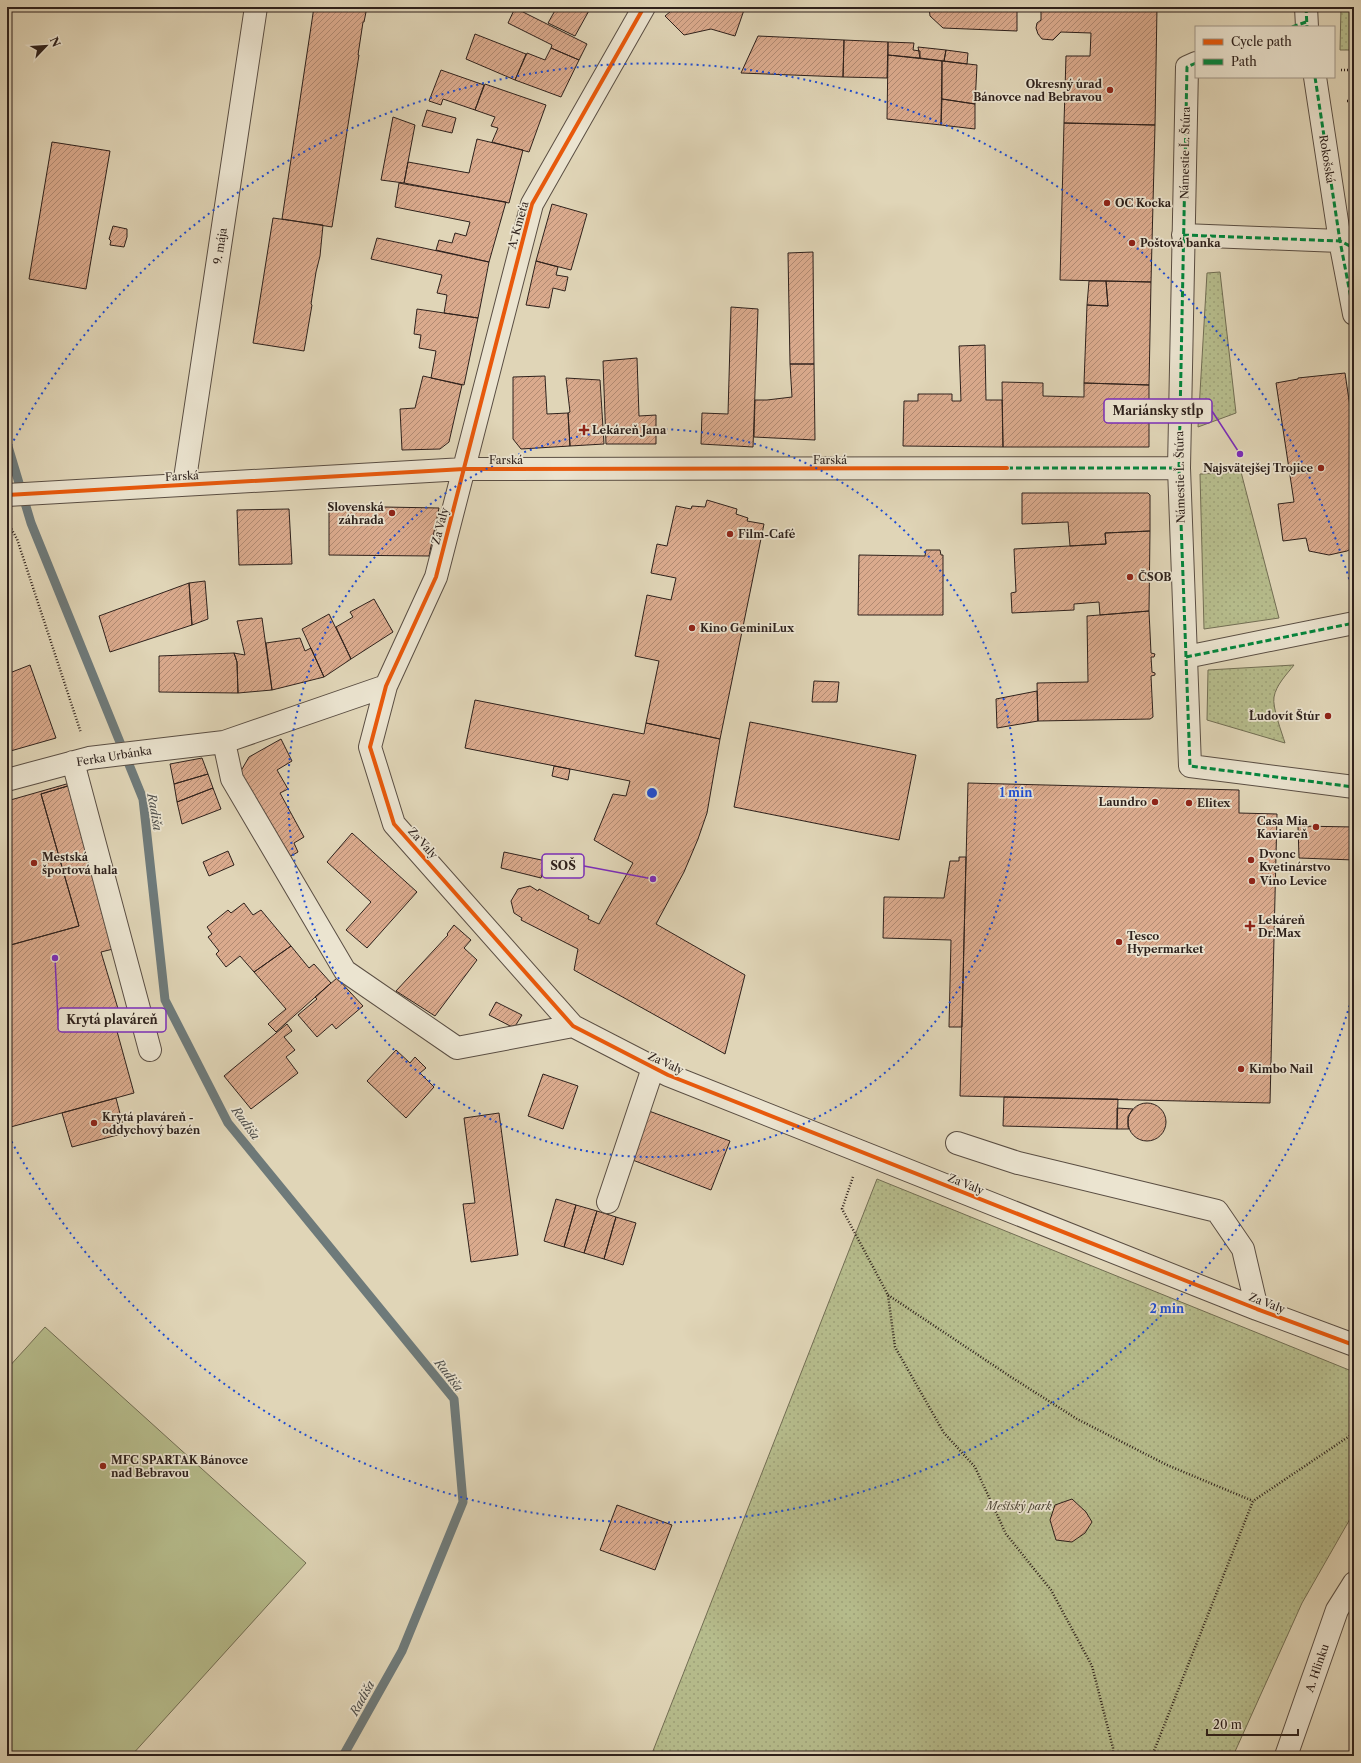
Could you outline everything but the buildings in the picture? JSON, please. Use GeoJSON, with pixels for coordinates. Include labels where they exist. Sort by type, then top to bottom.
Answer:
{"type":"FeatureCollection","features":[{"type":"Feature","properties":{"kind":"street","name":"9. mája"},"geometry":{"type":"LineString","coordinates":[[184,485],[256,7]]}},
{"type":"Feature","properties":{"kind":"street","name":"A. Kmeťa"},"geometry":{"type":"LineString","coordinates":[[464,470],[532,204],[644,7]]}},
{"type":"Feature","properties":{"kind":"street","name":"Námestie Ľ. Štúra"},"geometry":{"type":"LineString","coordinates":[[1192,65],[1183,235],[1179,468],[1190,766],[1354,787]]}},
{"type":"Feature","properties":{"kind":"street","name":"Rokošská"},"geometry":{"type":"LineString","coordinates":[[1315,78],[1347,245]]}},
{"type":"Feature","properties":{"kind":"street"},"geometry":{"type":"LineString","coordinates":[[1183,235],[1347,245],[1354,314]]}},
{"type":"Feature","properties":{"kind":"street","name":"Farská"},"geometry":{"type":"LineString","coordinates":[[7,495],[464,470],[1179,468]]}},
{"type":"Feature","properties":{"kind":"street","name":"Za Valy"},"geometry":{"type":"LineString","coordinates":[[464,470],[436,577],[386,686],[370,747],[394,824],[573,1026],[668,1075],[1257,1309],[1354,1345]]}},
{"type":"Feature","properties":{"kind":"street"},"geometry":{"type":"LineString","coordinates":[[1186,657],[1354,623]]}},
{"type":"Feature","properties":{"kind":"street","name":"Ferka Urbánka"},"geometry":{"type":"LineString","coordinates":[[7,780],[81,760],[147,750],[224,742],[386,686]]}},
{"type":"Feature","properties":{"kind":"street"},"geometry":{"type":"LineString","coordinates":[[224,742],[232,779],[345,971],[457,1048],[573,1026]]}},
{"type":"Feature","properties":{"kind":"street"},"geometry":{"type":"LineString","coordinates":[[81,760],[150,1050]]}},
{"type":"Feature","properties":{"kind":"street"},"geometry":{"type":"LineString","coordinates":[[608,1202],[653,1068]]}},
{"type":"Feature","properties":{"kind":"street"},"geometry":{"type":"LineString","coordinates":[[957,1143],[1018,1163],[1217,1211],[1243,1249],[1257,1309]]}},
{"type":"Feature","properties":{"kind":"street","name":"A. Hlinku"},"geometry":{"type":"LineString","coordinates":[[1286,1756],[1337,1610],[1354,1583]]}},
{"type":"Feature","properties":{"kind":"path"},"geometry":{"type":"LineString","coordinates":[[1335,70],[1354,70]]}},
{"type":"Feature","properties":{"kind":"path"},"geometry":{"type":"LineString","coordinates":[[7,521],[17,539],[81,760]]}},
{"type":"Feature","properties":{"kind":"path"},"geometry":{"type":"LineString","coordinates":[[862,1152],[842,1209],[888,1295],[895,1347],[944,1433],[975,1467],[1006,1534],[1051,1590],[1092,1666],[1113,1748],[1113,1756]]}},
{"type":"Feature","properties":{"kind":"path"},"geometry":{"type":"LineString","coordinates":[[888,1295],[1077,1419],[1167,1465],[1253,1501]]}},
{"type":"Feature","properties":{"kind":"path"},"geometry":{"type":"LineString","coordinates":[[1152,1756],[1253,1501],[1354,1434]]}},
{"type":"Feature","properties":{"kind":"green space"},"geometry":{"type":"Polygon","coordinates":[[[1341,7],[1354,7],[1354,50],[1340,50],[1341,7]]]}},
{"type":"Feature","properties":{"kind":"green space"},"geometry":{"type":"Polygon","coordinates":[[[1220,272],[1236,413],[1198,427],[1207,273],[1220,272]]]}},
{"type":"Feature","properties":{"kind":"green space"},"geometry":{"type":"Polygon","coordinates":[[[1241,472],[1279,618],[1204,629],[1200,474],[1241,472]]]}},
{"type":"Feature","properties":{"kind":"green space"},"geometry":{"type":"Polygon","coordinates":[[[1294,665],[1279,684],[1274,697],[1276,713],[1285,743],[1207,720],[1208,670],[1294,665]]]}},
{"type":"Feature","properties":{"kind":"green space","name":"Mestský park"},"geometry":{"type":"Polygon","coordinates":[[[877,1179],[1354,1372],[1354,1512],[1302,1603],[1233,1756],[651,1756],[877,1179]]]}},
{"type":"Feature","properties":{"kind":"green space","name":"MFC SPARTAK Bánovce nad Bebravou"},"geometry":{"type":"Polygon","coordinates":[[[45,1327],[306,1563],[131,1756],[7,1756],[7,1369],[45,1327]]]}},
{"type":"Feature","properties":{"kind":"waterway","name":"Radiša"},"geometry":{"type":"LineString","coordinates":[[7,443],[31,523],[143,799],[165,1000],[228,1123],[454,1399],[463,1502],[402,1651],[343,1756]]}},
{"type":"Feature","properties":{"kind":"marked path"},"geometry":{"type":"LineString","coordinates":[[1306,7],[1307,26]]}},
{"type":"Feature","properties":{"kind":"marked path"},"geometry":{"type":"LineString","coordinates":[[1295,26],[1306,22]]}},
{"type":"Feature","properties":{"kind":"marked path"},"geometry":{"type":"LineString","coordinates":[[1195,63],[1187,67],[1179,468],[1190,766],[1354,787]]}},
{"type":"Feature","properties":{"kind":"marked path"},"geometry":{"type":"LineString","coordinates":[[1315,78],[1340,241],[1354,314]]}},
{"type":"Feature","properties":{"kind":"marked path"},"geometry":{"type":"LineString","coordinates":[[1183,235],[1340,241],[1354,248]]}},
{"type":"Feature","properties":{"kind":"marked path"},"geometry":{"type":"LineString","coordinates":[[1007,468],[1179,468]]}},
{"type":"Feature","properties":{"kind":"marked path"},"geometry":{"type":"LineString","coordinates":[[1186,657],[1354,623]]}},
{"type":"Feature","properties":{"kind":"cycle path"},"geometry":{"type":"LineString","coordinates":[[644,7],[532,204],[436,577],[386,686],[370,747],[394,824],[573,1026],[668,1075],[1257,1309],[1354,1345]]}},
{"type":"Feature","properties":{"kind":"cycle path"},"geometry":{"type":"LineString","coordinates":[[7,495],[464,469],[1007,468]]}},
{"type":"Feature","properties":{"kind":"place","name":"Okresný úrad Bánovce nad Bebravou"},"geometry":{"type":"Point","coordinates":[1110,90]}},
{"type":"Feature","properties":{"kind":"place","name":"OC Kocka"},"geometry":{"type":"Point","coordinates":[1107,203]}},
{"type":"Feature","properties":{"kind":"place","name":"Poštová banka"},"geometry":{"type":"Point","coordinates":[1132,243]}},
{"type":"Feature","properties":{"kind":"place","name":"Lekáreň Jana"},"geometry":{"type":"Point","coordinates":[584,430]}},
{"type":"Feature","properties":{"kind":"place","name":"Mariánsky stĺp"},"geometry":{"type":"Point","coordinates":[1240,454]}},
{"type":"Feature","properties":{"kind":"place","name":"Najsvätejšej Trojice"},"geometry":{"type":"Point","coordinates":[1321,468]}},
{"type":"Feature","properties":{"kind":"place","name":"Slovenská záhrada"},"geometry":{"type":"Point","coordinates":[392,513]}},
{"type":"Feature","properties":{"kind":"place","name":"Film-Café"},"geometry":{"type":"Point","coordinates":[730,534]}},
{"type":"Feature","properties":{"kind":"place","name":"ČSOB"},"geometry":{"type":"Point","coordinates":[1130,577]}},
{"type":"Feature","properties":{"kind":"place","name":"Kino GeminiLux"},"geometry":{"type":"Point","coordinates":[692,628]}},
{"type":"Feature","properties":{"kind":"place","name":"Ľudovít Štúr"},"geometry":{"type":"Point","coordinates":[1328,716]}},
{"type":"Feature","properties":{"kind":"place","name":"Laundro"},"geometry":{"type":"Point","coordinates":[1155,802]}},
{"type":"Feature","properties":{"kind":"place","name":"Elitex"},"geometry":{"type":"Point","coordinates":[1189,803]}},
{"type":"Feature","properties":{"kind":"place","name":"Casa Mia Kaviareň"},"geometry":{"type":"Point","coordinates":[1316,827]}},
{"type":"Feature","properties":{"kind":"place","name":"Dvonc Kvetinárstvo"},"geometry":{"type":"Point","coordinates":[1251,860]}},
{"type":"Feature","properties":{"kind":"place","name":"Mestská športová hala"},"geometry":{"type":"Point","coordinates":[34,863]}},
{"type":"Feature","properties":{"kind":"place","name":"SOŠ"},"geometry":{"type":"Point","coordinates":[653,879]}},
{"type":"Feature","properties":{"kind":"place","name":"Víno Levice"},"geometry":{"type":"Point","coordinates":[1252,881]}},
{"type":"Feature","properties":{"kind":"place","name":"Lekáreň Dr.Max"},"geometry":{"type":"Point","coordinates":[1250,926]}},
{"type":"Feature","properties":{"kind":"place","name":"Tesco Hypermarket"},"geometry":{"type":"Point","coordinates":[1119,942]}},
{"type":"Feature","properties":{"kind":"place","name":"Krytá plaváreň"},"geometry":{"type":"Point","coordinates":[55,958]}},
{"type":"Feature","properties":{"kind":"place","name":"Kimbo Nail"},"geometry":{"type":"Point","coordinates":[1241,1069]}},
{"type":"Feature","properties":{"kind":"place","name":"Krytá plaváreň - oddychový bazén"},"geometry":{"type":"Point","coordinates":[94,1123]}},
{"type":"Feature","properties":{"kind":"place","name":"MFC SPARTAK Bánovce nad Bebravou"},"geometry":{"type":"Point","coordinates":[103,1466]}}]}
